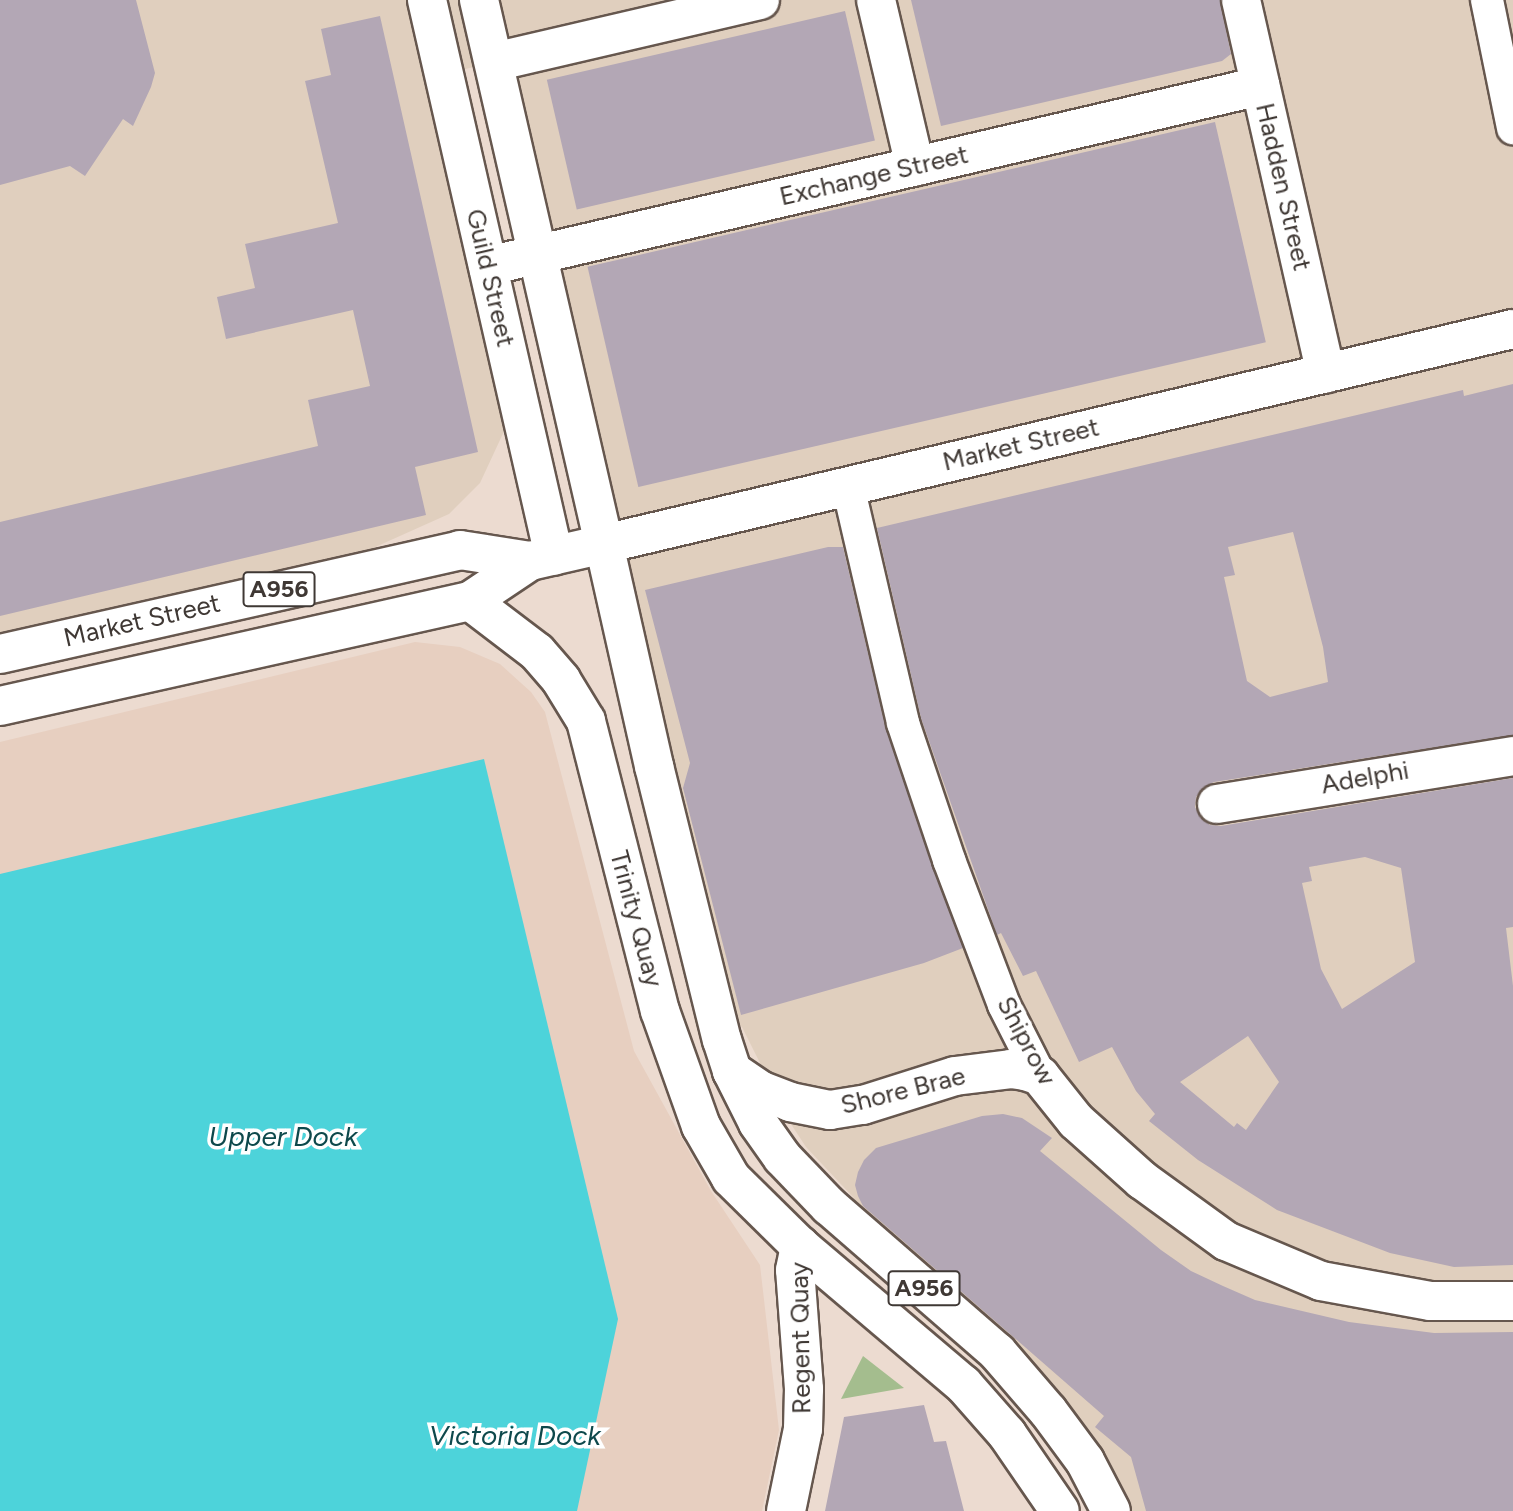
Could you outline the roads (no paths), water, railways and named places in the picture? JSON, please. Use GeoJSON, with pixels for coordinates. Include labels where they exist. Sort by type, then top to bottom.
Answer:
{"type":"FeatureCollection","features":[{"type":"Feature","properties":{"kind":"street","name":"Guild Street"},"geometry":{"type":"LineString","coordinates":[[427,0],[488,266],[542,559]]}},
{"type":"Feature","properties":{"kind":"street","name":"Guild Street"},"geometry":{"type":"LineString","coordinates":[[480,0],[604,544]]}},
{"type":"Feature","properties":{"kind":"street"},"geometry":{"type":"LineString","coordinates":[[494,62],[760,0]]}},
{"type":"Feature","properties":{"kind":"street"},"geometry":{"type":"LineString","coordinates":[[876,0],[915,166]]}},
{"type":"Feature","properties":{"kind":"street","name":"Hadden Street"},"geometry":{"type":"LineString","coordinates":[[1241,0],[1326,373]]}},
{"type":"Feature","properties":{"kind":"street"},"geometry":{"type":"LineString","coordinates":[[1487,0],[1513,128]]}},
{"type":"Feature","properties":{"kind":"street","name":"Exchange Street"},"geometry":{"type":"LineString","coordinates":[[488,266],[1260,86]]}},
{"type":"Feature","properties":{"kind":"street","name":"Market Street"},"geometry":{"type":"LineString","coordinates":[[0,706],[470,601],[542,559],[1513,329]]}},
{"type":"Feature","properties":{"kind":"street","name":"Shiprow"},"geometry":{"type":"LineString","coordinates":[[848,486],[903,723],[1004,1005],[1040,1076],[1076,1121],[1159,1193],[1226,1241],[1321,1281],[1430,1301],[1513,1301]]}},
{"type":"Feature","properties":{"kind":"street","name":"Trinity Quay"},"geometry":{"type":"LineString","coordinates":[[604,544],[654,766],[732,1071]]}},
{"type":"Feature","properties":{"kind":"street","name":"Market Street"},"geometry":{"type":"LineString","coordinates":[[0,654],[460,550],[542,559]]}},
{"type":"Feature","properties":{"kind":"street","name":"Trinity Quay"},"geometry":{"type":"LineString","coordinates":[[470,601],[537,652],[561,680],[586,721],[660,1011],[701,1126],[731,1178],[800,1246]]}},
{"type":"Feature","properties":{"kind":"street","name":"Adelphi"},"geometry":{"type":"LineString","coordinates":[[1217,804],[1513,756]]}},
{"type":"Feature","properties":{"kind":"street","name":"Shore Brae"},"geometry":{"type":"LineString","coordinates":[[732,1071],[762,1091],[781,1099],[830,1110],[863,1105],[956,1076],[1011,1069],[1040,1076]]}},
{"type":"Feature","properties":{"kind":"street","name":"A956"},"geometry":{"type":"LineString","coordinates":[[732,1071],[758,1123],[782,1157],[829,1206],[997,1352],[1048,1411],[1085,1461],[1111,1511]]}},
{"type":"Feature","properties":{"kind":"street","name":"A956"},"geometry":{"type":"LineString","coordinates":[[800,1246],[963,1384],[1007,1434],[1060,1511]]}},
{"type":"Feature","properties":{"kind":"street","name":"Regent Quay"},"geometry":{"type":"LineString","coordinates":[[786,1511],[803,1429],[804,1389],[795,1270],[800,1246]]}},
{"type":"Feature","properties":{"kind":"water","name":"Upper Dock"},"geometry":{"type":"Polygon","coordinates":[[[484,759],[618,1319],[577,1511],[0,1511],[0,874],[484,759]]]}},
{"type":"Feature","properties":{"kind":"water label","name":"Victoria Dock"},"geometry":{"type":"Point","coordinates":[515,1435]}}]}
